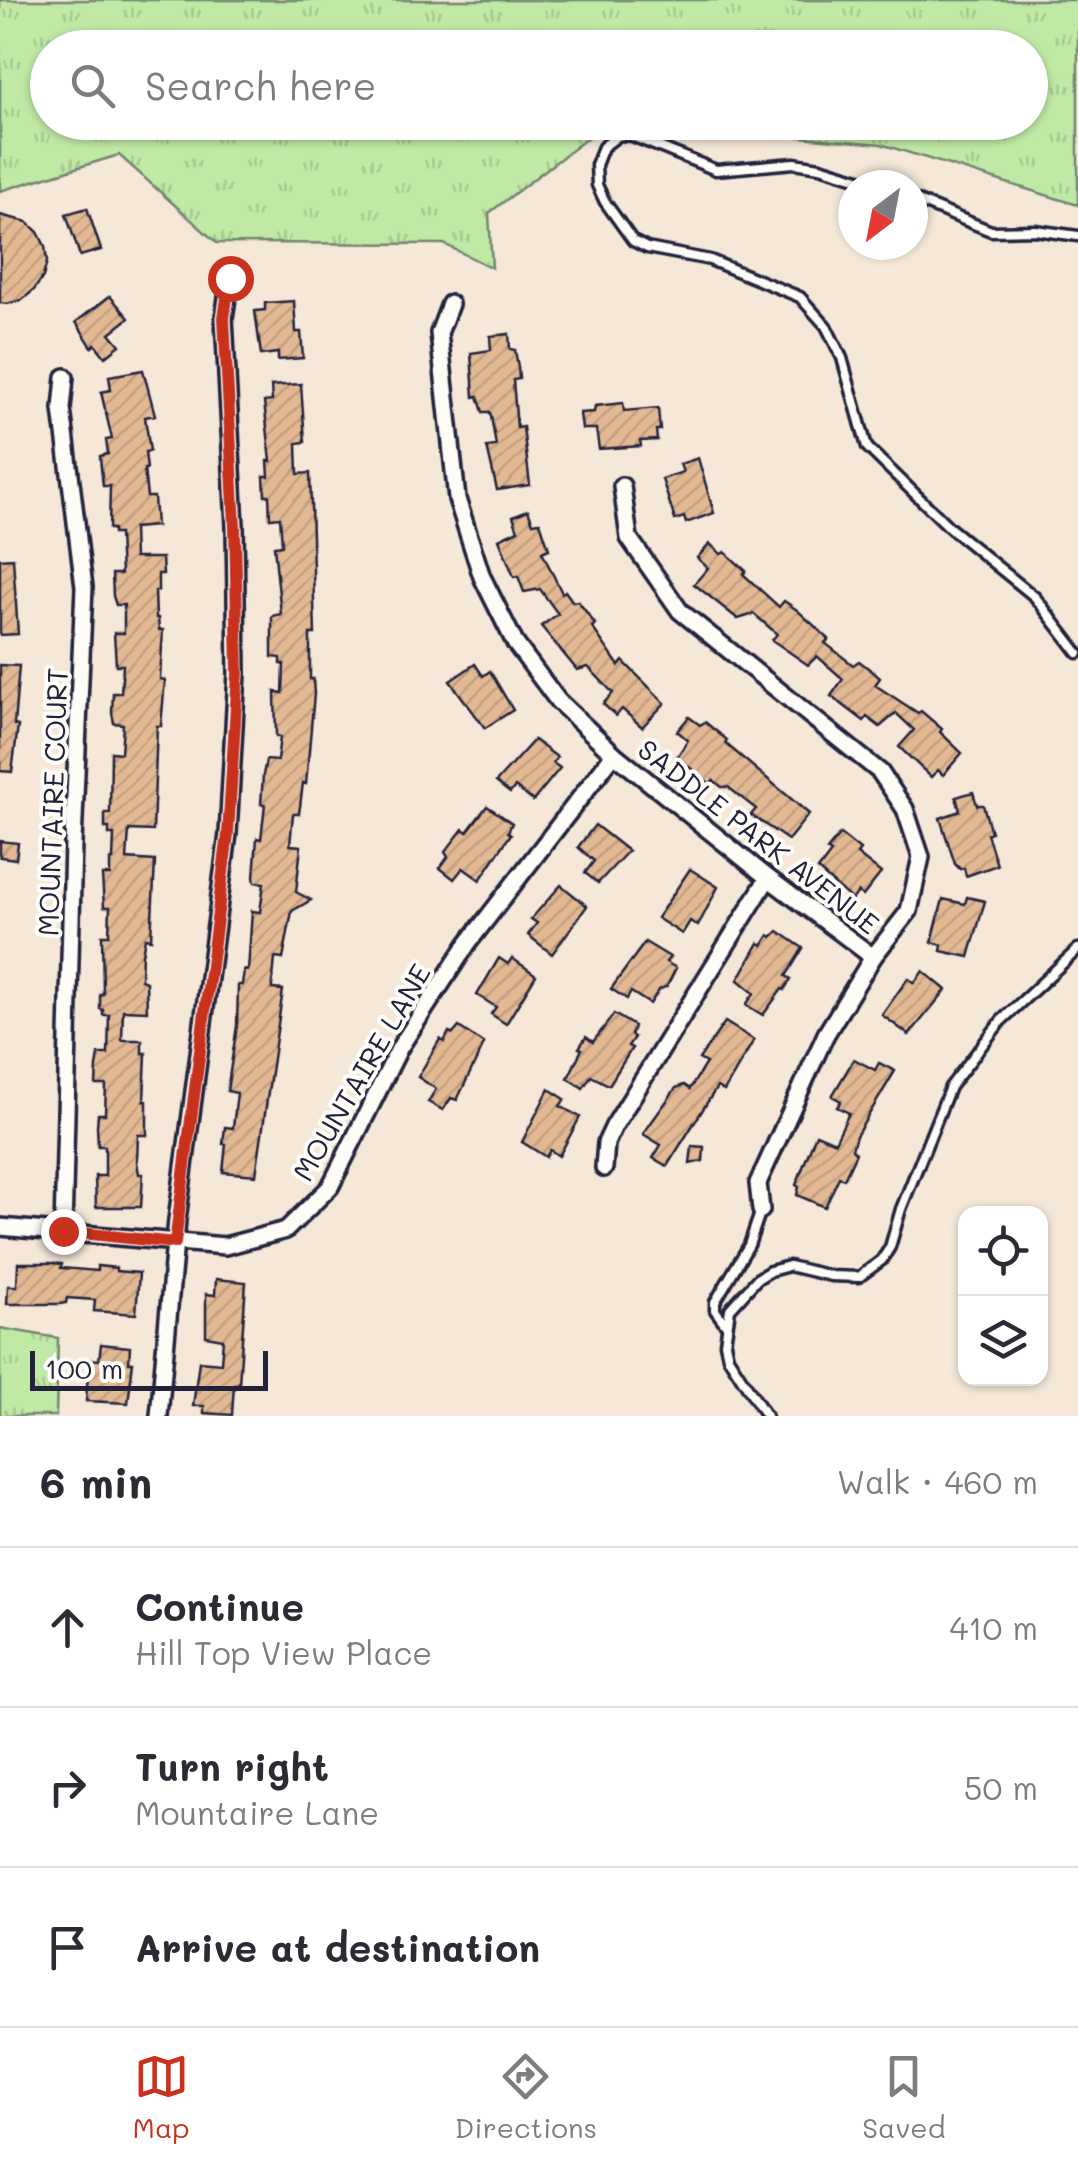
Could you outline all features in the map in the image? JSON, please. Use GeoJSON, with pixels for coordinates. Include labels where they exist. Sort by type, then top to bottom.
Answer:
{"type":"FeatureCollection","features":[{"type":"Feature","properties":{"kind":"street"},"geometry":{"type":"LineString","coordinates":[[159,1416],[175,1243],[228,834],[238,673],[224,318],[230,278]]}},
{"type":"Feature","properties":{"kind":"street","name":"SADDLE PARK AVENUE"},"geometry":{"type":"LineString","coordinates":[[450,304],[439,333],[457,500],[482,578],[516,643],[558,701],[614,754],[768,878],[874,956]]}},
{"type":"Feature","properties":{"kind":"street","name":"MOUNTAIRE COURT"},"geometry":{"type":"LineString","coordinates":[[63,1231],[84,588],[62,409],[65,378]]}},
{"type":"Feature","properties":{"kind":"street"},"geometry":{"type":"LineString","coordinates":[[622,486],[629,538],[680,611],[880,772],[904,809],[920,857],[909,911],[874,956],[826,1034],[758,1183],[761,1210]]}},
{"type":"Feature","properties":{"kind":"street","name":"MOUNTAIRE LANE"},"geometry":{"type":"LineString","coordinates":[[0,1227],[224,1246],[286,1230],[330,1187],[400,1047],[468,943],[614,754]]}},
{"type":"Feature","properties":{"kind":"street"},"geometry":{"type":"LineString","coordinates":[[604,1168],[606,1143],[614,1126],[768,878]]}},
{"type":"Feature","properties":{"kind":"lane"},"geometry":{"type":"LineString","coordinates":[[612,140],[603,147],[596,165],[597,185],[633,241],[647,248],[710,260],[800,297],[816,312],[842,358],[868,446],[950,528],[1035,597],[1078,653]]}},
{"type":"Feature","properties":{"kind":"lane"},"geometry":{"type":"LineString","coordinates":[[642,140],[716,170],[794,163],[838,172]]}},
{"type":"Feature","properties":{"kind":"lane"},"geometry":{"type":"LineString","coordinates":[[928,205],[991,231],[1035,230],[1078,236]]}},
{"type":"Feature","properties":{"kind":"lane"},"geometry":{"type":"LineString","coordinates":[[766,1416],[728,1357],[726,1325],[730,1309],[744,1291],[770,1271],[789,1266],[831,1276],[859,1277],[882,1260],[950,1087],[1001,1021],[1078,949]]}},
{"type":"Feature","properties":{"kind":"lane"},"geometry":{"type":"LineString","coordinates":[[726,1325],[715,1310],[715,1302],[749,1245],[761,1210]]}},
{"type":"Feature","properties":{"kind":"green space"},"geometry":{"type":"Polygon","coordinates":[[[0,0],[1078,0],[1078,205],[881,144],[835,140],[1048,140],[1048,30],[30,30],[30,140],[585,140],[489,213],[492,268],[444,244],[217,243],[119,155],[0,191],[0,0]]]}},
{"type":"Feature","properties":{"kind":"green space"},"geometry":{"type":"Polygon","coordinates":[[[0,1328],[58,1338],[56,1416],[0,1416],[0,1328]]]}},
{"type":"Feature","properties":{"kind":"building"},"geometry":{"type":"Polygon","coordinates":[[[87,208],[101,250],[80,256],[66,214],[87,208]]]}},
{"type":"Feature","properties":{"kind":"building"},"geometry":{"type":"Polygon","coordinates":[[[0,215],[27,222],[38,232],[47,262],[34,290],[22,300],[7,304],[0,303],[0,215]]]}},
{"type":"Feature","properties":{"kind":"building"},"geometry":{"type":"Polygon","coordinates":[[[110,296],[129,318],[110,333],[120,345],[105,357],[95,344],[92,347],[76,322],[110,296]]]}},
{"type":"Feature","properties":{"kind":"building"},"geometry":{"type":"Polygon","coordinates":[[[294,301],[303,358],[278,360],[278,353],[261,355],[255,311],[265,310],[265,303],[294,301]]]}},
{"type":"Feature","properties":{"kind":"building"},"geometry":{"type":"Polygon","coordinates":[[[509,334],[518,367],[519,379],[513,380],[517,428],[523,427],[530,485],[497,490],[487,447],[496,446],[491,416],[490,412],[483,412],[478,396],[474,397],[471,353],[491,350],[490,336],[509,334]]]}},
{"type":"Feature","properties":{"kind":"building"},"geometry":{"type":"Polygon","coordinates":[[[143,370],[155,415],[145,417],[150,451],[145,452],[144,469],[147,497],[154,497],[156,526],[133,528],[134,558],[162,558],[163,574],[158,574],[155,591],[156,618],[159,630],[163,630],[160,679],[165,680],[161,726],[157,726],[153,831],[129,830],[127,859],[155,861],[151,939],[145,938],[142,955],[141,980],[146,982],[147,1011],[123,1010],[122,1040],[142,1040],[142,1053],[146,1053],[147,1135],[138,1135],[137,1162],[139,1174],[143,1174],[141,1207],[96,1207],[95,1176],[105,1176],[105,1146],[98,1146],[97,1126],[98,1114],[105,1114],[106,1085],[96,1085],[97,1067],[99,1054],[108,1054],[109,1015],[103,1015],[100,1009],[102,935],[109,935],[110,907],[104,907],[102,875],[110,875],[114,835],[109,835],[109,828],[105,828],[105,813],[110,813],[111,752],[121,753],[123,724],[114,723],[112,713],[113,693],[121,693],[123,665],[116,665],[114,633],[124,633],[124,605],[116,605],[113,596],[112,574],[121,574],[119,534],[109,529],[110,486],[103,486],[100,456],[108,454],[106,440],[112,439],[101,392],[111,390],[109,376],[143,370]]]}},
{"type":"Feature","properties":{"kind":"building"},"geometry":{"type":"Polygon","coordinates":[[[301,384],[305,442],[297,443],[298,474],[310,473],[315,634],[310,634],[310,679],[314,694],[306,784],[303,783],[299,814],[293,814],[290,845],[301,846],[296,892],[311,900],[292,911],[283,959],[275,958],[272,989],[283,990],[256,1175],[223,1172],[223,1144],[225,1127],[233,1128],[237,1093],[227,1091],[237,1026],[238,985],[242,985],[244,970],[248,971],[252,911],[260,912],[264,883],[255,882],[254,877],[265,804],[261,804],[263,775],[266,760],[277,761],[280,737],[276,736],[275,692],[283,693],[284,664],[281,658],[272,657],[272,616],[281,614],[274,546],[282,545],[280,517],[270,518],[269,495],[265,495],[264,476],[269,476],[271,461],[264,402],[272,401],[271,386],[301,384]]]}},
{"type":"Feature","properties":{"kind":"building"},"geometry":{"type":"Polygon","coordinates":[[[623,403],[624,411],[658,408],[657,440],[640,441],[641,446],[599,449],[596,429],[582,429],[580,413],[594,412],[595,406],[623,403]]]}},
{"type":"Feature","properties":{"kind":"building"},"geometry":{"type":"Polygon","coordinates":[[[698,458],[714,513],[686,523],[684,517],[675,520],[662,479],[683,472],[680,464],[698,458]]]}},
{"type":"Feature","properties":{"kind":"building"},"geometry":{"type":"Polygon","coordinates":[[[528,510],[533,523],[540,522],[549,549],[542,552],[562,593],[565,591],[573,602],[578,601],[619,666],[623,661],[665,703],[642,727],[622,709],[616,716],[603,704],[613,693],[588,667],[577,670],[541,626],[558,614],[540,589],[524,592],[518,576],[514,577],[499,539],[518,530],[513,516],[528,510]]]}},
{"type":"Feature","properties":{"kind":"building"},"geometry":{"type":"Polygon","coordinates":[[[710,544],[746,571],[743,574],[779,607],[784,601],[829,639],[825,643],[853,665],[859,661],[872,671],[880,678],[875,685],[918,713],[921,711],[942,729],[940,732],[962,753],[943,775],[938,770],[931,777],[899,747],[914,730],[896,713],[880,727],[867,717],[864,721],[831,696],[843,679],[817,656],[808,665],[772,640],[777,634],[754,614],[738,619],[694,584],[708,568],[697,558],[710,544]]]}},
{"type":"Feature","properties":{"kind":"building"},"geometry":{"type":"Polygon","coordinates":[[[13,558],[18,634],[0,635],[0,559],[13,558]]]}},
{"type":"Feature","properties":{"kind":"building"},"geometry":{"type":"Polygon","coordinates":[[[475,664],[483,676],[490,671],[513,710],[485,728],[450,681],[475,664]]]}},
{"type":"Feature","properties":{"kind":"building"},"geometry":{"type":"Polygon","coordinates":[[[0,665],[19,666],[12,772],[0,771],[0,665]]]}},
{"type":"Feature","properties":{"kind":"building"},"geometry":{"type":"Polygon","coordinates":[[[689,717],[700,725],[705,722],[809,814],[788,840],[751,815],[756,809],[728,787],[713,780],[710,784],[677,757],[688,740],[677,731],[689,717]]]}},
{"type":"Feature","properties":{"kind":"building"},"geometry":{"type":"Polygon","coordinates":[[[534,740],[557,757],[553,763],[560,768],[533,801],[515,787],[510,793],[496,782],[534,740]]]}},
{"type":"Feature","properties":{"kind":"building"},"geometry":{"type":"Polygon","coordinates":[[[973,792],[977,805],[983,805],[997,865],[966,876],[964,868],[955,864],[940,818],[960,811],[956,797],[973,792]]]}},
{"type":"Feature","properties":{"kind":"building"},"geometry":{"type":"Polygon","coordinates":[[[487,806],[512,823],[508,832],[511,834],[480,880],[463,868],[454,879],[440,868],[448,857],[445,852],[487,806]]]}},
{"type":"Feature","properties":{"kind":"building"},"geometry":{"type":"Polygon","coordinates":[[[595,825],[628,851],[598,883],[585,873],[594,861],[578,847],[595,825]]]}},
{"type":"Feature","properties":{"kind":"building"},"geometry":{"type":"Polygon","coordinates":[[[840,834],[881,873],[863,896],[858,892],[852,900],[818,870],[840,834]]]}},
{"type":"Feature","properties":{"kind":"building"},"geometry":{"type":"Polygon","coordinates":[[[0,841],[18,843],[16,859],[0,857],[0,841]]]}},
{"type":"Feature","properties":{"kind":"building"},"geometry":{"type":"Polygon","coordinates":[[[690,869],[718,887],[698,926],[690,921],[682,934],[657,918],[690,869]]]}},
{"type":"Feature","properties":{"kind":"building"},"geometry":{"type":"Polygon","coordinates":[[[561,885],[587,906],[552,954],[528,935],[537,923],[531,919],[561,885]]]}},
{"type":"Feature","properties":{"kind":"building"},"geometry":{"type":"Polygon","coordinates":[[[967,897],[985,901],[969,957],[941,951],[942,945],[932,942],[943,899],[965,904],[967,897]]]}},
{"type":"Feature","properties":{"kind":"building"},"geometry":{"type":"Polygon","coordinates":[[[778,931],[803,948],[786,976],[791,979],[763,1015],[746,1005],[754,993],[738,980],[759,943],[763,945],[769,935],[772,937],[778,931]]]}},
{"type":"Feature","properties":{"kind":"building"},"geometry":{"type":"Polygon","coordinates":[[[645,942],[670,957],[666,962],[676,968],[667,986],[659,990],[650,1004],[631,992],[627,999],[611,989],[645,942]]]}},
{"type":"Feature","properties":{"kind":"building"},"geometry":{"type":"Polygon","coordinates":[[[499,958],[508,964],[512,958],[536,975],[506,1024],[491,1014],[496,1007],[477,995],[499,958]]]}},
{"type":"Feature","properties":{"kind":"building"},"geometry":{"type":"Polygon","coordinates":[[[923,971],[946,990],[909,1035],[882,1015],[908,978],[914,983],[923,971]]]}},
{"type":"Feature","properties":{"kind":"building"},"geometry":{"type":"Polygon","coordinates":[[[614,1014],[634,1026],[634,1037],[628,1046],[632,1048],[609,1085],[591,1076],[583,1088],[568,1078],[582,1049],[579,1048],[586,1037],[593,1042],[614,1014]]]}},
{"type":"Feature","properties":{"kind":"building"},"geometry":{"type":"Polygon","coordinates":[[[725,1022],[754,1040],[724,1091],[717,1087],[667,1166],[653,1158],[661,1145],[643,1134],[676,1088],[684,1085],[690,1089],[706,1063],[699,1059],[725,1022]]]}},
{"type":"Feature","properties":{"kind":"building"},"geometry":{"type":"Polygon","coordinates":[[[459,1027],[484,1044],[457,1100],[451,1098],[443,1110],[428,1102],[436,1089],[418,1077],[440,1039],[444,1042],[449,1032],[453,1034],[459,1027]]]}},
{"type":"Feature","properties":{"kind":"building"},"geometry":{"type":"Polygon","coordinates":[[[854,1059],[875,1070],[879,1063],[895,1071],[856,1136],[852,1149],[856,1153],[825,1207],[797,1195],[796,1185],[816,1134],[835,1142],[849,1113],[837,1107],[841,1101],[832,1096],[854,1059]]]}},
{"type":"Feature","properties":{"kind":"building"},"geometry":{"type":"Polygon","coordinates":[[[549,1089],[565,1099],[560,1106],[580,1117],[559,1156],[550,1150],[546,1157],[522,1142],[549,1089]]]}},
{"type":"Feature","properties":{"kind":"building"},"geometry":{"type":"Polygon","coordinates":[[[692,1146],[704,1147],[703,1161],[690,1164],[692,1146]]]}},
{"type":"Feature","properties":{"kind":"building"},"geometry":{"type":"Polygon","coordinates":[[[18,1263],[62,1264],[61,1268],[97,1271],[97,1266],[139,1273],[136,1314],[94,1311],[95,1300],[67,1298],[66,1303],[60,1304],[7,1304],[8,1286],[17,1286],[18,1263]]]}},
{"type":"Feature","properties":{"kind":"building"},"geometry":{"type":"Polygon","coordinates":[[[216,1279],[246,1282],[239,1384],[234,1384],[232,1415],[204,1413],[204,1406],[193,1406],[199,1361],[221,1363],[223,1339],[206,1336],[206,1294],[215,1295],[216,1279]]]}},
{"type":"Feature","properties":{"kind":"building"},"geometry":{"type":"Polygon","coordinates":[[[101,1344],[130,1347],[129,1362],[133,1362],[128,1403],[86,1401],[89,1359],[99,1360],[101,1344]]]}},
{"type":"Feature","properties":{"kind":"route"},"geometry":{"type":"LineString","coordinates":[[63,1231],[175,1243],[228,834],[238,673],[224,318],[230,278]]}}]}
